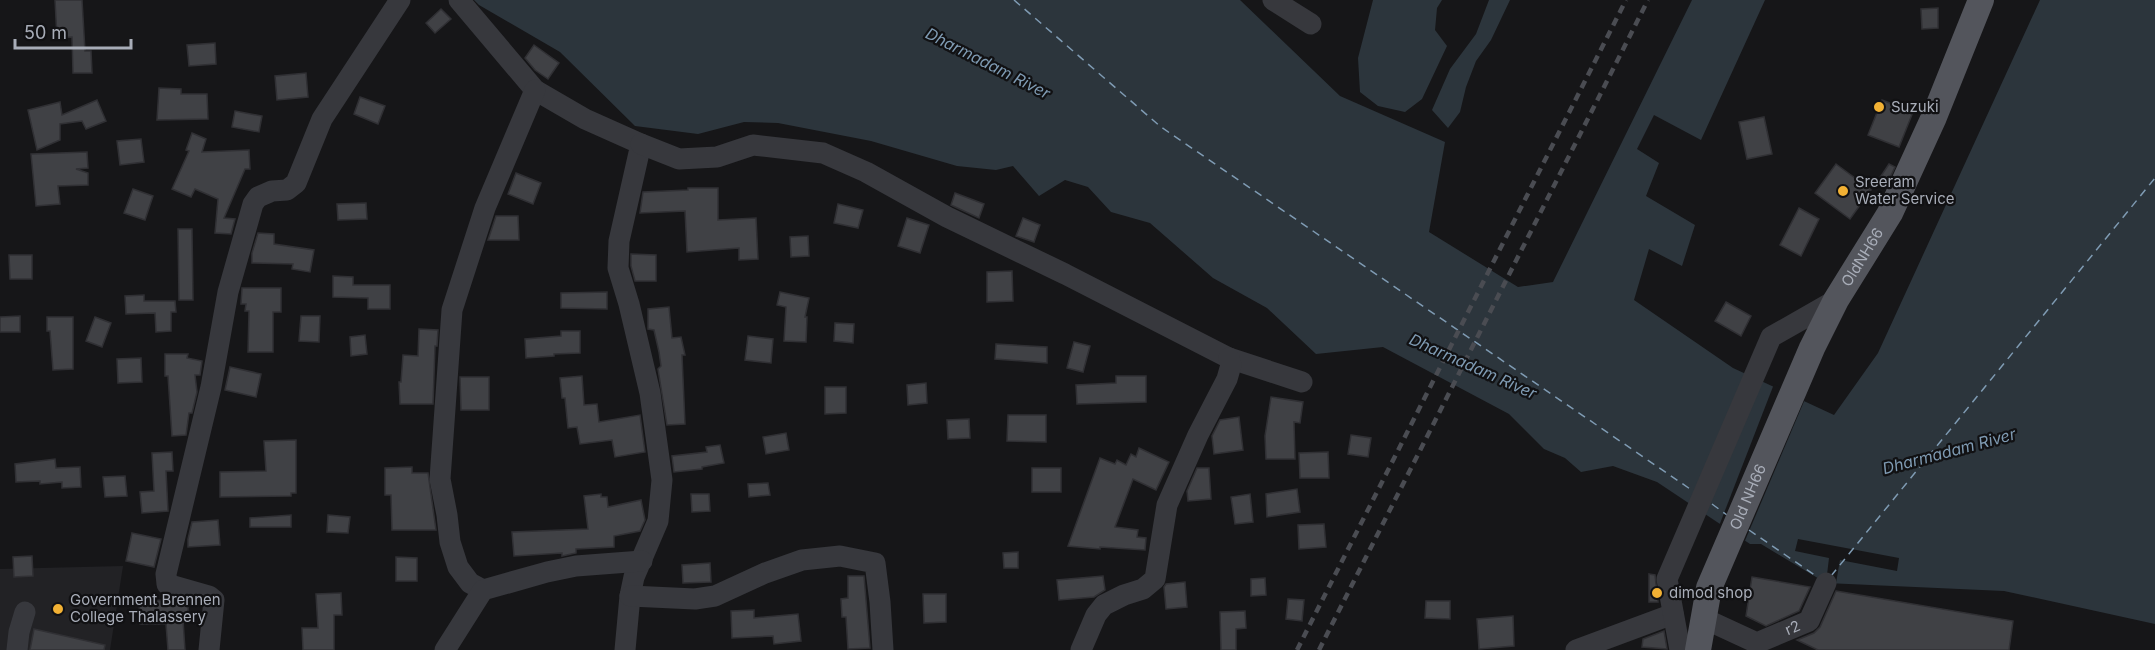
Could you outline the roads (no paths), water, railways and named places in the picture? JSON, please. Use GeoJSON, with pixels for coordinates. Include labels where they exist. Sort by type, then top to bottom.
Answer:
{"type":"FeatureCollection","features":[{"type":"Feature","properties":{"kind":"main road","name":"OldNH66"},"geometry":{"type":"LineString","coordinates":[[1812,348],[1836,300],[1890,213],[1934,117],[1981,0]]}},
{"type":"Feature","properties":{"kind":"main road","name":"Old NH66"},"geometry":{"type":"LineString","coordinates":[[1698,650],[1709,588],[1812,348]]}},
{"type":"Feature","properties":{"kind":"street"},"geometry":{"type":"LineString","coordinates":[[209,650],[213,600],[209,596],[167,584],[166,574],[211,387],[228,292],[253,204],[258,196],[272,191],[287,190],[296,183],[322,119],[400,0]]}},
{"type":"Feature","properties":{"kind":"street"},"geometry":{"type":"LineString","coordinates":[[459,0],[535,90],[585,119],[679,159],[717,157],[753,146],[823,153],[866,172],[947,217],[1229,358],[1302,382]]}},
{"type":"Feature","properties":{"kind":"street"},"geometry":{"type":"LineString","coordinates":[[1273,0],[1311,24]]}},
{"type":"Feature","properties":{"kind":"street"},"geometry":{"type":"LineString","coordinates":[[483,590],[470,583],[458,567],[450,542],[440,478],[452,310],[485,208],[535,90]]}},
{"type":"Feature","properties":{"kind":"street"},"geometry":{"type":"LineString","coordinates":[[625,650],[634,577],[658,521],[662,480],[650,393],[629,303],[618,268],[618,252],[625,210],[641,144]]}},
{"type":"Feature","properties":{"kind":"street"},"geometry":{"type":"LineString","coordinates":[[1680,650],[1667,579],[1771,337],[1836,300]]}},
{"type":"Feature","properties":{"kind":"street"},"geometry":{"type":"LineString","coordinates":[[1081,650],[1096,615],[1104,605],[1143,589],[1155,579],[1167,505],[1198,435],[1227,379],[1231,365],[1229,358]]}},
{"type":"Feature","properties":{"kind":"street"},"geometry":{"type":"LineString","coordinates":[[630,596],[695,599],[715,596],[765,573],[802,560],[840,556],[875,563],[883,650]]}},
{"type":"Feature","properties":{"kind":"street"},"geometry":{"type":"LineString","coordinates":[[445,650],[483,590],[576,566],[642,561]]}},
{"type":"Feature","properties":{"kind":"street","name":"r2"},"geometry":{"type":"LineString","coordinates":[[1705,619],[1763,647],[1809,621],[1826,583]]}},
{"type":"Feature","properties":{"kind":"street"},"geometry":{"type":"LineString","coordinates":[[17,650],[25,612]]}},
{"type":"Feature","properties":{"kind":"street"},"geometry":{"type":"LineString","coordinates":[[1576,650],[1673,614]]}},
{"type":"Feature","properties":{"kind":"water","name":"Dharmadam River"},"geometry":{"type":"Polygon","coordinates":[[[474,0],[1240,0],[1340,96],[1445,142],[1429,232],[1518,287],[1553,282],[1692,0],[1765,0],[1701,140],[1654,115],[1637,149],[1659,163],[1646,196],[1695,225],[1682,266],[1649,249],[1634,300],[1733,368],[1834,415],[1878,353],[2040,0],[2155,0],[2155,624],[2004,591],[1826,583],[1761,544],[1750,544],[1657,482],[1613,466],[1581,472],[1565,458],[1544,449],[1509,414],[1383,347],[1316,354],[1267,308],[1213,278],[1150,223],[1111,212],[1088,187],[1065,180],[1039,196],[1013,166],[996,170],[957,166],[871,141],[778,123],[744,122],[698,134],[635,126],[560,52],[474,0]]]}},
{"type":"Feature","properties":{"kind":"water"},"geometry":{"type":"Polygon","coordinates":[[[1373,0],[1442,0],[1437,8],[1435,30],[1447,46],[1422,99],[1405,112],[1378,106],[1360,92],[1358,58],[1373,0]]]}},
{"type":"Feature","properties":{"kind":"water"},"geometry":{"type":"Polygon","coordinates":[[[1489,0],[1510,0],[1491,40],[1476,61],[1460,112],[1448,128],[1432,110],[1450,69],[1476,34],[1489,0]]]}},
{"type":"Feature","properties":{"kind":"railway"},"geometry":{"type":"LineString","coordinates":[[1297,650],[1626,0]]}},
{"type":"Feature","properties":{"kind":"railway"},"geometry":{"type":"LineString","coordinates":[[1319,650],[1648,0]]}},
{"type":"Feature","properties":{"kind":"place","name":"Suzuki"},"geometry":{"type":"Point","coordinates":[1879,107]}},
{"type":"Feature","properties":{"kind":"place","name":"Sreeram Water Service"},"geometry":{"type":"Point","coordinates":[1843,191]}},
{"type":"Feature","properties":{"kind":"place","name":"dimod shop"},"geometry":{"type":"Point","coordinates":[1657,593]}},
{"type":"Feature","properties":{"kind":"place","name":"Government Brennen College Thalassery"},"geometry":{"type":"Point","coordinates":[58,609]}}]}
